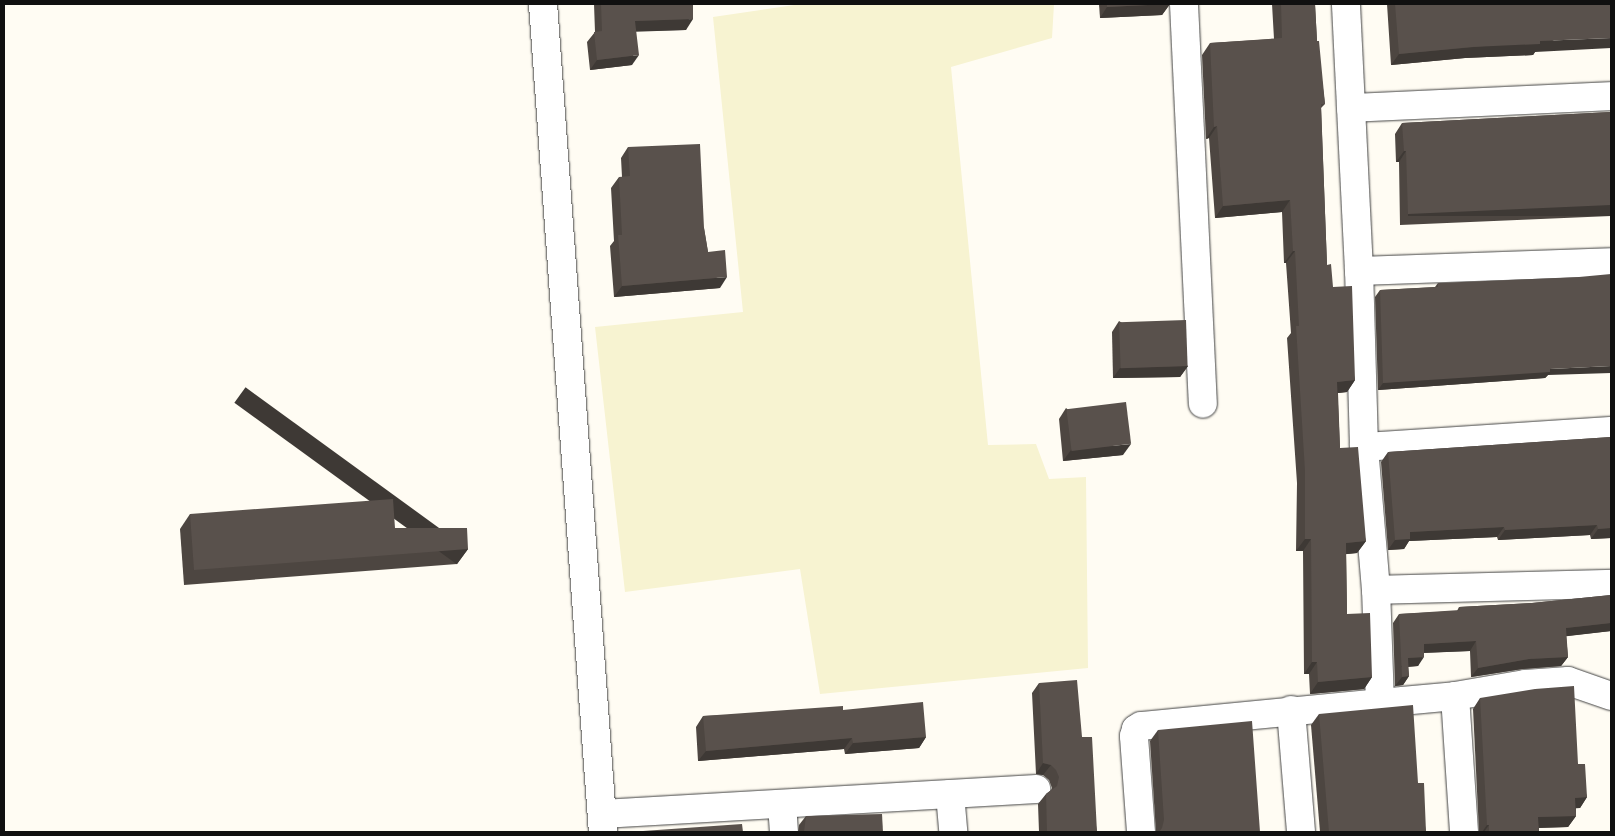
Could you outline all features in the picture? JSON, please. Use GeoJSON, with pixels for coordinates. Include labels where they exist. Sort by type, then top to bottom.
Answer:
{"type":"FeatureCollection","features":[{"type":"Feature","properties":{"kind":"street"},"geometry":{"type":"LineString","coordinates":[[544,4],[603,823],[782,804],[1036,789]]}},
{"type":"Feature","properties":{"kind":"street"},"geometry":{"type":"LineString","coordinates":[[1184,4],[1204,404]]}},
{"type":"Feature","properties":{"kind":"street"},"geometry":{"type":"LineString","coordinates":[[1346,4],[1359,271],[1364,447],[1376,590],[1380,703]]}},
{"type":"Feature","properties":{"kind":"street"},"geometry":{"type":"LineString","coordinates":[[1352,108],[1611,96]]}},
{"type":"Feature","properties":{"kind":"street"},"geometry":{"type":"LineString","coordinates":[[1359,271],[1611,262]]}},
{"type":"Feature","properties":{"kind":"street"},"geometry":{"type":"LineString","coordinates":[[1364,447],[1611,431]]}},
{"type":"Feature","properties":{"kind":"street"},"geometry":{"type":"LineString","coordinates":[[1376,590],[1611,584]]}},
{"type":"Feature","properties":{"kind":"street"},"geometry":{"type":"LineString","coordinates":[[1142,832],[1134,736],[1136,729],[1147,724],[1455,696],[1525,684],[1568,681],[1611,696]]}},
{"type":"Feature","properties":{"kind":"street"},"geometry":{"type":"LineString","coordinates":[[1455,696],[1464,832]]}},
{"type":"Feature","properties":{"kind":"street"},"geometry":{"type":"LineString","coordinates":[[1291,710],[1301,832]]}},
{"type":"Feature","properties":{"kind":"street"},"geometry":{"type":"LineString","coordinates":[[950,794],[953,832]]}},
{"type":"Feature","properties":{"kind":"street"},"geometry":{"type":"LineString","coordinates":[[782,804],[784,832]]}},
{"type":"Feature","properties":{"kind":"shaded area"},"geometry":{"type":"Polygon","coordinates":[[[801,4],[1054,4],[1052,38],[951,67],[988,445],[1036,444],[1049,479],[1086,477],[1088,668],[820,694],[800,569],[625,592],[595,327],[743,312],[713,17],[801,4]]]}},
{"type":"Feature","properties":{"kind":"building"},"geometry":{"type":"Polygon","coordinates":[[[601,4],[693,4],[693,19],[635,21],[639,55],[597,60],[594,32],[602,31],[601,4]]]}},
{"type":"Feature","properties":{"kind":"building"},"geometry":{"type":"Polygon","coordinates":[[[1107,4],[1168,4],[1107,7],[1107,4]]]}},
{"type":"Feature","properties":{"kind":"building"},"geometry":{"type":"Polygon","coordinates":[[[1281,4],[1315,4],[1317,41],[1319,41],[1325,104],[1321,104],[1327,265],[1331,264],[1333,287],[1352,286],[1355,380],[1337,382],[1340,448],[1358,447],[1366,541],[1346,543],[1347,614],[1370,613],[1372,677],[1318,682],[1317,662],[1312,662],[1311,539],[1305,539],[1305,471],[1296,326],[1299,326],[1290,200],[1223,206],[1217,126],[1214,127],[1210,43],[1282,38],[1281,4]]]}},
{"type":"Feature","properties":{"kind":"building"},"geometry":{"type":"Polygon","coordinates":[[[1395,4],[1611,4],[1611,38],[1540,41],[1540,44],[1472,47],[1399,54],[1395,4]]]}},
{"type":"Feature","properties":{"kind":"building"},"geometry":{"type":"Polygon","coordinates":[[[1611,112],[1611,205],[1408,214],[1406,151],[1404,151],[1402,123],[1611,112]]]}},
{"type":"Feature","properties":{"kind":"building"},"geometry":{"type":"Polygon","coordinates":[[[700,144],[704,228],[708,252],[725,250],[727,277],[622,286],[618,235],[622,235],[619,177],[630,176],[628,147],[700,144]]]}},
{"type":"Feature","properties":{"kind":"building"},"geometry":{"type":"Polygon","coordinates":[[[1611,274],[1611,366],[1550,369],[1550,372],[1383,383],[1380,290],[1438,287],[1438,283],[1611,274]]]}},
{"type":"Feature","properties":{"kind":"building"},"geometry":{"type":"Polygon","coordinates":[[[1186,320],[1188,366],[1121,368],[1119,322],[1186,320]]]}},
{"type":"Feature","properties":{"kind":"building"},"geometry":{"type":"Polygon","coordinates":[[[1126,402],[1131,444],[1072,451],[1066,409],[1126,402]]]}},
{"type":"Feature","properties":{"kind":"building"},"geometry":{"type":"Polygon","coordinates":[[[1611,437],[1611,528],[1598,529],[1597,525],[1505,530],[1504,527],[1410,532],[1410,539],[1395,540],[1388,452],[1611,437]]]}},
{"type":"Feature","properties":{"kind":"building"},"geometry":{"type":"Polygon","coordinates":[[[393,499],[395,528],[467,528],[468,549],[194,570],[190,514],[393,499]]]}},
{"type":"Feature","properties":{"kind":"building"},"geometry":{"type":"Polygon","coordinates":[[[1611,595],[1611,623],[1566,628],[1568,657],[1529,659],[1478,668],[1476,641],[1424,644],[1424,657],[1408,658],[1409,676],[1402,677],[1399,614],[1460,610],[1459,607],[1532,603],[1611,595]]]}},
{"type":"Feature","properties":{"kind":"building"},"geometry":{"type":"Polygon","coordinates":[[[1077,680],[1082,737],[1092,737],[1097,832],[1047,832],[1046,794],[1057,786],[1059,777],[1051,765],[1043,763],[1039,683],[1077,680]]]}},
{"type":"Feature","properties":{"kind":"building"},"geometry":{"type":"Polygon","coordinates":[[[1574,686],[1578,764],[1585,764],[1587,797],[1575,798],[1576,816],[1538,817],[1539,832],[1489,832],[1489,825],[1487,825],[1480,698],[1535,689],[1574,686]]]}},
{"type":"Feature","properties":{"kind":"building"},"geometry":{"type":"Polygon","coordinates":[[[923,702],[926,737],[853,743],[852,738],[706,751],[703,716],[843,706],[843,710],[923,702]]]}},
{"type":"Feature","properties":{"kind":"building"},"geometry":{"type":"Polygon","coordinates":[[[1413,705],[1418,783],[1424,783],[1426,832],[1329,832],[1319,714],[1413,705]]]}},
{"type":"Feature","properties":{"kind":"building"},"geometry":{"type":"Polygon","coordinates":[[[1252,721],[1260,832],[1159,832],[1164,820],[1158,730],[1252,721]]]}},
{"type":"Feature","properties":{"kind":"building"},"geometry":{"type":"Polygon","coordinates":[[[882,814],[883,832],[804,832],[806,816],[882,814]]]}},
{"type":"Feature","properties":{"kind":"building"},"geometry":{"type":"Polygon","coordinates":[[[742,824],[743,832],[643,832],[643,831],[742,824]]]}}]}
